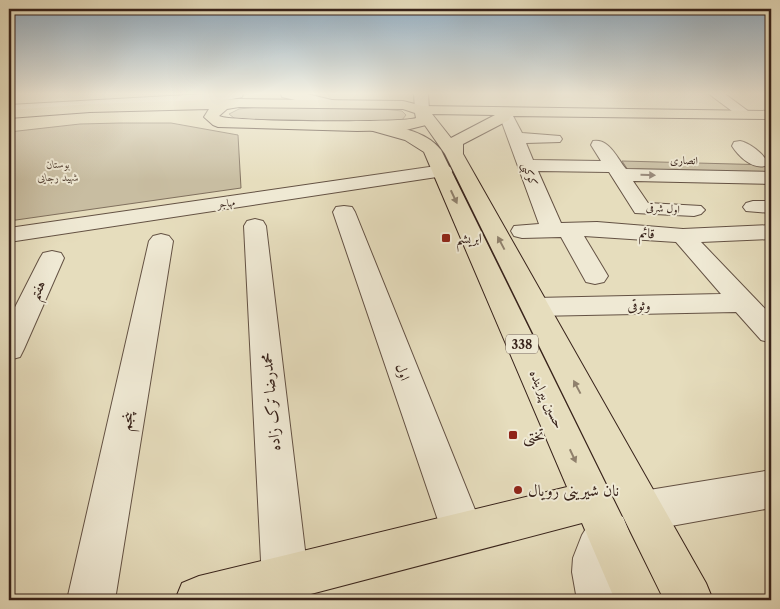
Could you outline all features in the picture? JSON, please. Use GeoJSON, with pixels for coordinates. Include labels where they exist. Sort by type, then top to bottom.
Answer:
{"type":"FeatureCollection","features":[{"type":"Feature","properties":{"kind":"main road"},"geometry":{"type":"LineString","coordinates":[[223,122],[257,125],[371,126],[413,136],[475,122]]}},
{"type":"Feature","properties":{"kind":"main road"},"geometry":{"type":"LineString","coordinates":[[422,122],[432,132],[456,143],[460,138],[493,122]]}},
{"type":"Feature","properties":{"kind":"main road","name":"حسین پیراینده"},"geometry":{"type":"LineString","coordinates":[[432,132],[535,307],[615,514],[639,600]]}},
{"type":"Feature","properties":{"kind":"main road","name":"حسین پیراینده"},"geometry":{"type":"LineString","coordinates":[[432,132],[615,514],[689,600]]}},
{"type":"Feature","properties":{"kind":"main road"},"geometry":{"type":"LineString","coordinates":[[200,600],[286,589],[462,532],[615,514]]}},
{"type":"Feature","properties":{"kind":"street"},"geometry":{"type":"LineString","coordinates":[[9,127],[69,122]]}},
{"type":"Feature","properties":{"kind":"street"},"geometry":{"type":"LineString","coordinates":[[429,122],[432,132]]}},
{"type":"Feature","properties":{"kind":"street","name":"کوکبی"},"geometry":{"type":"LineString","coordinates":[[511,122],[526,165],[560,230],[595,276]]}},
{"type":"Feature","properties":{"kind":"street","name":"مهاجر"},"geometry":{"type":"LineString","coordinates":[[9,236],[432,132]]}},
{"type":"Feature","properties":{"kind":"street"},"geometry":{"type":"LineString","coordinates":[[516,138],[554,139]]}},
{"type":"Feature","properties":{"kind":"street"},"geometry":{"type":"LineString","coordinates":[[740,146],[765,162]]}},
{"type":"Feature","properties":{"kind":"street","name":"انصاری"},"geometry":{"type":"LineString","coordinates":[[526,165],[610,162],[765,162]]}},
{"type":"Feature","properties":{"kind":"street","name":"انصاری"},"geometry":{"type":"LineString","coordinates":[[610,162],[771,178]]}},
{"type":"Feature","properties":{"kind":"street","name":"اول شرقی"},"geometry":{"type":"LineString","coordinates":[[610,162],[642,209],[694,210]]}},
{"type":"Feature","properties":{"kind":"street","name":"اول"},"geometry":{"type":"LineString","coordinates":[[344,212],[462,532]]}},
{"type":"Feature","properties":{"kind":"street","name":"محمدرضا ترک زاده"},"geometry":{"type":"LineString","coordinates":[[254,226],[286,589]]}},
{"type":"Feature","properties":{"kind":"street","name":"قائم"},"geometry":{"type":"LineString","coordinates":[[522,231],[597,229],[683,236],[771,232]]}},
{"type":"Feature","properties":{"kind":"street"},"geometry":{"type":"LineString","coordinates":[[683,236],[771,333]]}},
{"type":"Feature","properties":{"kind":"street","name":"پنجم"},"geometry":{"type":"LineString","coordinates":[[91,600],[161,241]]}},
{"type":"Feature","properties":{"kind":"street","name":"هفتم"},"geometry":{"type":"LineString","coordinates":[[9,349],[52,258]]}},
{"type":"Feature","properties":{"kind":"street","name":"وثوقی"},"geometry":{"type":"LineString","coordinates":[[535,307],[743,303]]}},
{"type":"Feature","properties":{"kind":"street"},"geometry":{"type":"LineString","coordinates":[[615,514],[771,489]]}},
{"type":"Feature","properties":{"kind":"street"},"geometry":{"type":"LineString","coordinates":[[601,600],[592,567],[597,547],[615,514]]}},
{"type":"Feature","properties":{"kind":"street"},"geometry":{"type":"LineString","coordinates":[[615,514],[702,600]]}},
{"type":"Feature","properties":{"kind":"green space","name":"بوستان شهید رجایی"},"geometry":{"type":"Polygon","coordinates":[[[171,123],[238,135],[241,188],[9,221],[9,132],[80,124],[171,123]]]}},
{"type":"Feature","properties":{"kind":"green space"},"geometry":{"type":"Polygon","coordinates":[[[622,161],[771,165],[771,177],[630,173],[622,161]]]}},
{"type":"Feature","properties":{"kind":"place","name":"ابریشم"},"geometry":{"type":"Point","coordinates":[446,238]}},
{"type":"Feature","properties":{"kind":"place","name":"تختی"},"geometry":{"type":"Point","coordinates":[513,435]}},
{"type":"Feature","properties":{"kind":"place","name":"نان شیرینی رویال"},"geometry":{"type":"Point","coordinates":[518,490]}}]}
